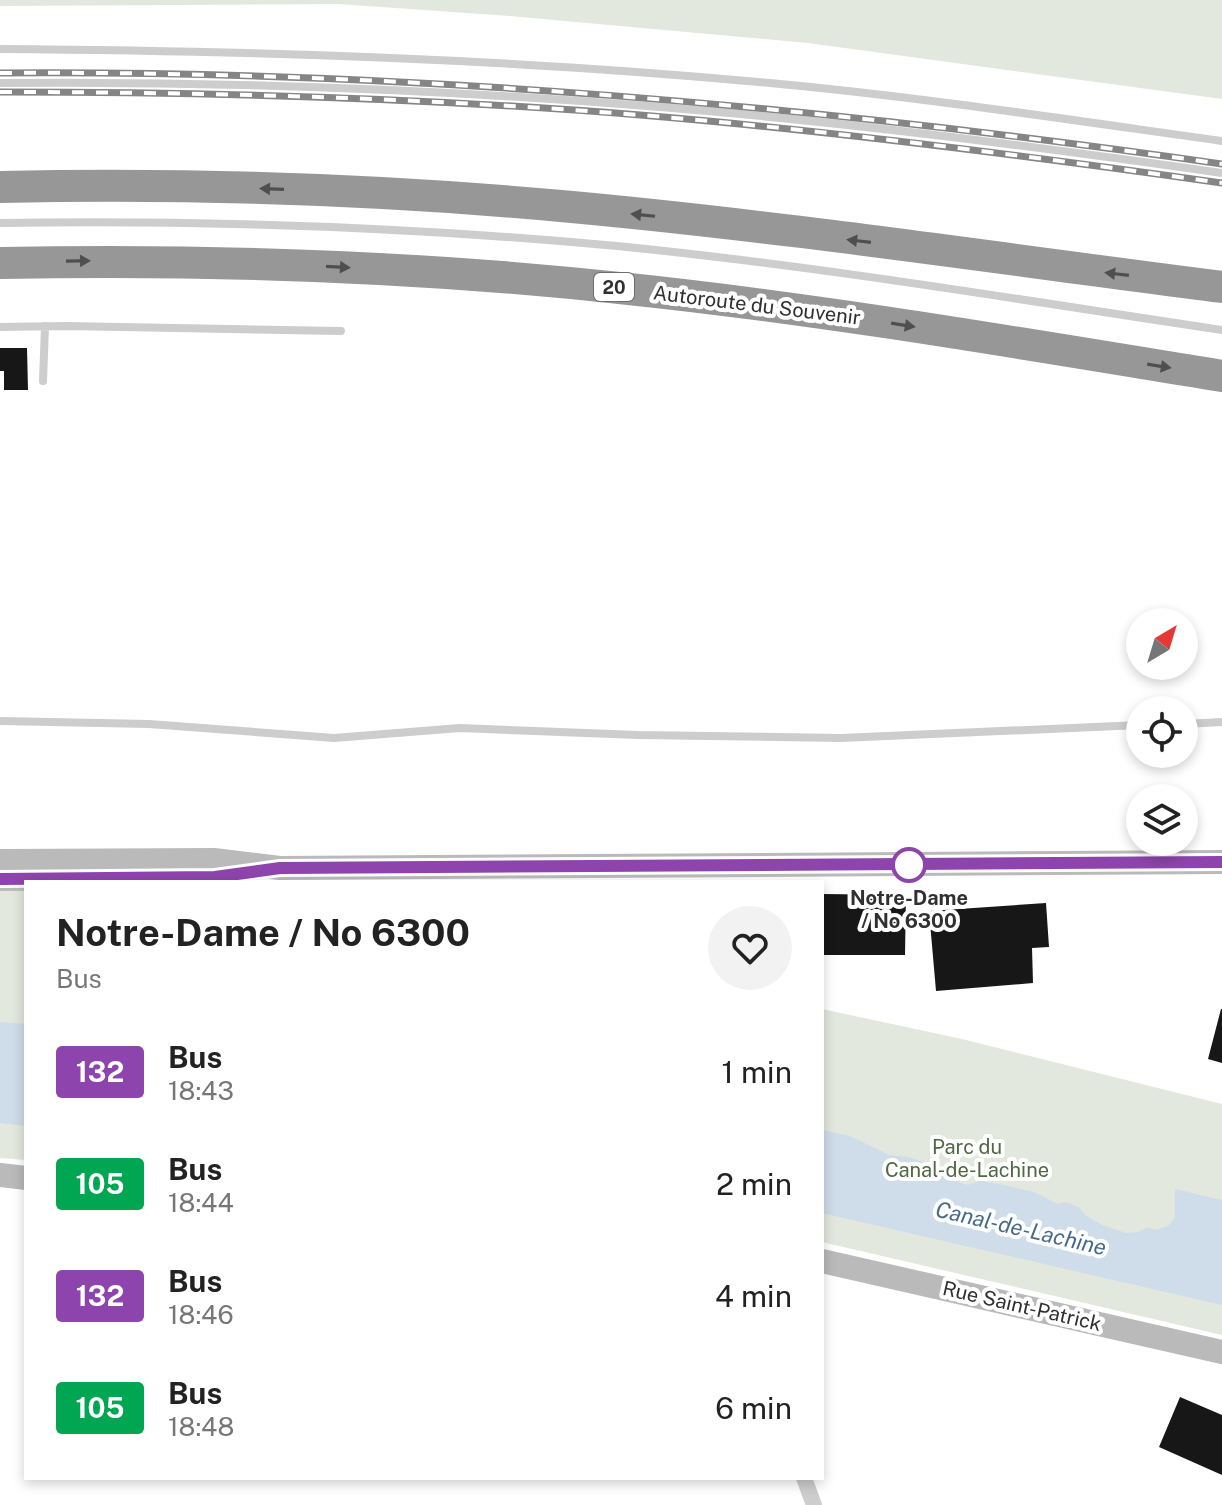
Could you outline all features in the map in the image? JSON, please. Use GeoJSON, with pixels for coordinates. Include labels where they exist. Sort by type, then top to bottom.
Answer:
{"type":"FeatureCollection","features":[{"type":"Feature","properties":{"kind":"highway"},"geometry":{"type":"LineString","coordinates":[[0,187],[147,186],[302,190],[533,204],[720,223],[1222,287]]}},
{"type":"Feature","properties":{"kind":"highway","name":"Autoroute du Souvenir"},"geometry":{"type":"LineString","coordinates":[[0,263],[311,265],[585,284],[870,320],[1222,376]]}},
{"type":"Feature","properties":{"kind":"main road"},"geometry":{"type":"LineString","coordinates":[[0,861],[214,860],[280,875]]}},
{"type":"Feature","properties":{"kind":"main road"},"geometry":{"type":"LineString","coordinates":[[0,879],[1222,862]]}},
{"type":"Feature","properties":{"kind":"main road"},"geometry":{"type":"LineString","coordinates":[[0,1175],[24,1178]]}},
{"type":"Feature","properties":{"kind":"main road","name":"Rue Saint-Patrick"},"geometry":{"type":"LineString","coordinates":[[824,1261],[1222,1352]]}},
{"type":"Feature","properties":{"kind":"street"},"geometry":{"type":"LineString","coordinates":[[805,1480],[814,1505]]}},
{"type":"Feature","properties":{"kind":"lane"},"geometry":{"type":"LineString","coordinates":[[0,49],[241,52],[569,67],[912,98],[1222,141]]}},
{"type":"Feature","properties":{"kind":"lane"},"geometry":{"type":"LineString","coordinates":[[0,83],[98,82],[364,89],[648,106],[978,140],[1222,173]]}},
{"type":"Feature","properties":{"kind":"lane"},"geometry":{"type":"LineString","coordinates":[[0,223],[272,225],[556,241],[792,268],[1222,330]]}},
{"type":"Feature","properties":{"kind":"lane"},"geometry":{"type":"LineString","coordinates":[[43,381],[45,326]]}},
{"type":"Feature","properties":{"kind":"lane"},"geometry":{"type":"LineString","coordinates":[[0,327],[341,331]]}},
{"type":"Feature","properties":{"kind":"lane"},"geometry":{"type":"LineString","coordinates":[[1198,723],[1222,722]]}},
{"type":"Feature","properties":{"kind":"lane"},"geometry":{"type":"LineString","coordinates":[[0,723],[149,724],[334,738],[460,728],[841,738],[1126,726]]}},
{"type":"Feature","properties":{"kind":"green space"},"geometry":{"type":"Polygon","coordinates":[[[0,0],[1222,0],[1222,99],[808,43],[510,16],[338,4],[0,6],[0,0]]]}},
{"type":"Feature","properties":{"kind":"green space"},"geometry":{"type":"Polygon","coordinates":[[[0,890],[24,890],[24,1160],[0,1158],[0,890]]]}},
{"type":"Feature","properties":{"kind":"green space","name":"Parc du Canal-de-Lachine"},"geometry":{"type":"Polygon","coordinates":[[[824,1009],[962,1039],[1222,1104],[1222,1335],[824,1242],[824,1009]]]}},
{"type":"Feature","properties":{"kind":"water"},"geometry":{"type":"Polygon","coordinates":[[[0,1022],[24,1024],[24,1126],[0,1123],[0,1022]]]}},
{"type":"Feature","properties":{"kind":"water","name":"Canal-de-Lachine"},"geometry":{"type":"Polygon","coordinates":[[[824,1130],[850,1136],[889,1155],[932,1165],[940,1176],[968,1185],[980,1181],[999,1184],[1034,1192],[1058,1204],[1066,1202],[1079,1207],[1085,1215],[1102,1225],[1126,1233],[1168,1226],[1175,1218],[1175,1189],[1222,1200],[1222,1305],[824,1213],[824,1130]]]}},
{"type":"Feature","properties":{"kind":"building"},"geometry":{"type":"Polygon","coordinates":[[[0,348],[27,348],[28,390],[4,390],[0,348]]]}},
{"type":"Feature","properties":{"kind":"building"},"geometry":{"type":"Polygon","coordinates":[[[824,894],[906,895],[905,955],[824,955],[824,894]]]}},
{"type":"Feature","properties":{"kind":"building"},"geometry":{"type":"Polygon","coordinates":[[[1046,903],[1049,947],[1032,948],[1033,983],[936,991],[929,911],[1046,903]]]}},
{"type":"Feature","properties":{"kind":"building"},"geometry":{"type":"Polygon","coordinates":[[[1222,1009],[1222,1063],[1208,1059],[1222,1009]]]}},
{"type":"Feature","properties":{"kind":"building"},"geometry":{"type":"Polygon","coordinates":[[[1180,1397],[1222,1415],[1222,1475],[1159,1447],[1180,1397]]]}},
{"type":"Feature","properties":{"kind":"railway"},"geometry":{"type":"LineString","coordinates":[[0,73],[307,78],[613,96],[918,125],[1222,164]]}},
{"type":"Feature","properties":{"kind":"railway"},"geometry":{"type":"LineString","coordinates":[[0,92],[320,97],[640,115],[932,145],[1222,183]]}},
{"type":"Feature","properties":{"kind":"bus line","name":"132"},"geometry":{"type":"LineString","coordinates":[[0,879],[215,877],[280,868],[1222,862]]}},
{"type":"Feature","properties":{"kind":"place","name":"Notre-Dame / No 6300"},"geometry":{"type":"Point","coordinates":[909,865]}}]}
